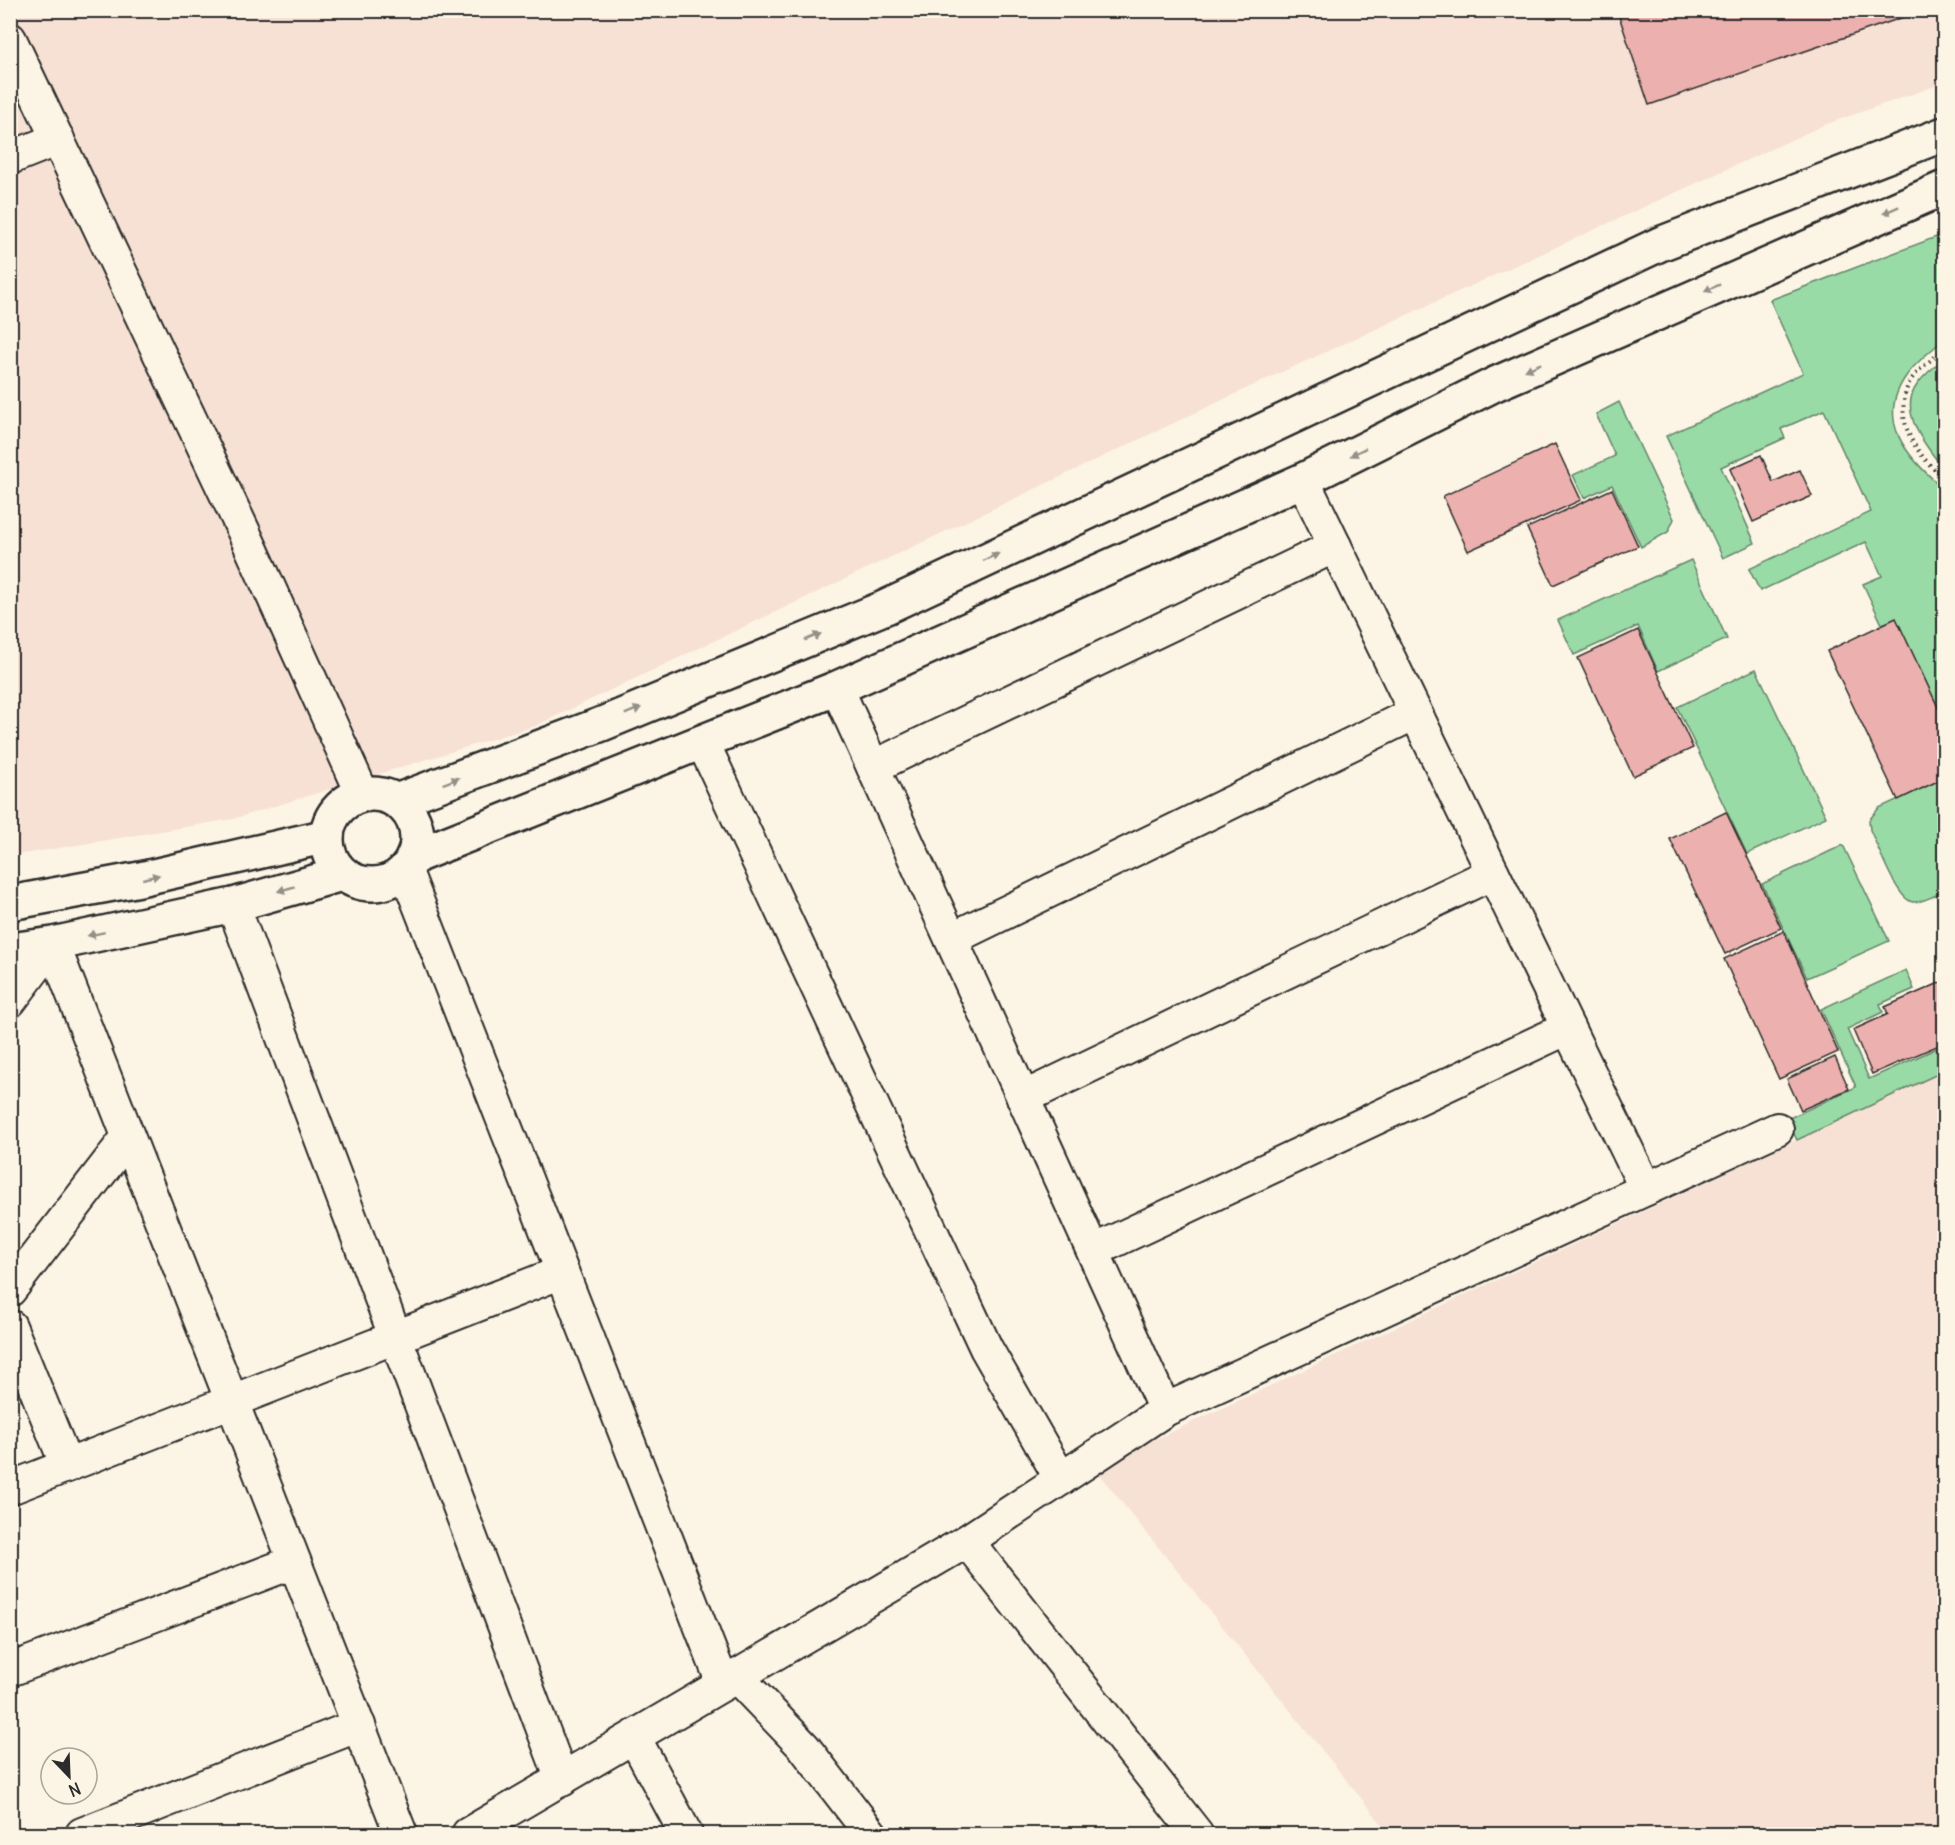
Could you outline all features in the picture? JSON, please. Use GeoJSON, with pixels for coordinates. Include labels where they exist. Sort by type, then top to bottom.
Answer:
{"type":"FeatureCollection","features":[{"type":"Feature","properties":{"kind":"street"},"geometry":{"type":"LineString","coordinates":[[10,39],[243,530],[363,795]]}},
{"type":"Feature","properties":{"kind":"street"},"geometry":{"type":"LineString","coordinates":[[396,801],[602,723],[886,607],[1660,244],[1944,134]]}},
{"type":"Feature","properties":{"kind":"street"},"geometry":{"type":"LineString","coordinates":[[10,158],[58,139]]}},
{"type":"Feature","properties":{"kind":"street"},"geometry":{"type":"LineString","coordinates":[[871,1834],[804,1747],[729,1680],[562,1272],[409,863],[416,832],[412,820],[396,801],[386,796],[363,795],[349,800],[338,809],[330,822],[327,836],[328,850],[333,863],[342,874],[352,880],[374,884],[396,877],[409,863],[837,688],[1303,480],[1495,384],[1944,188]]}},
{"type":"Feature","properties":{"kind":"street"},"geometry":{"type":"LineString","coordinates":[[1303,480],[1646,1189]]}},
{"type":"Feature","properties":{"kind":"street"},"geometry":{"type":"LineString","coordinates":[[873,767],[1335,546]]}},
{"type":"Feature","properties":{"kind":"street"},"geometry":{"type":"LineString","coordinates":[[837,688],[1165,1410]]}},
{"type":"Feature","properties":{"kind":"street"},"geometry":{"type":"LineString","coordinates":[[951,939],[1415,713]]}},
{"type":"Feature","properties":{"kind":"street"},"geometry":{"type":"LineString","coordinates":[[703,743],[986,1348],[1060,1479]]}},
{"type":"Feature","properties":{"kind":"street"},"geometry":{"type":"LineString","coordinates":[[10,903],[140,879],[327,836]]}},
{"type":"Feature","properties":{"kind":"street"},"geometry":{"type":"LineString","coordinates":[[1023,1098],[1493,873]]}},
{"type":"Feature","properties":{"kind":"street"},"geometry":{"type":"LineString","coordinates":[[10,950],[52,944],[233,904],[342,874]]}},
{"type":"Feature","properties":{"kind":"street"},"geometry":{"type":"LineString","coordinates":[[233,904],[562,1780]]}},
{"type":"Feature","properties":{"kind":"street"},"geometry":{"type":"LineString","coordinates":[[10,1000],[52,944]]}},
{"type":"Feature","properties":{"kind":"street"},"geometry":{"type":"LineString","coordinates":[[52,944],[401,1834]]}},
{"type":"Feature","properties":{"kind":"street"},"geometry":{"type":"LineString","coordinates":[[1093,1251],[1568,1028]]}},
{"type":"Feature","properties":{"kind":"street"},"geometry":{"type":"LineString","coordinates":[[478,1832],[729,1680],[967,1540],[1165,1410],[1777,1129]]}},
{"type":"Feature","properties":{"kind":"street"},"geometry":{"type":"LineString","coordinates":[[10,1290],[128,1137]]}},
{"type":"Feature","properties":{"kind":"street"},"geometry":{"type":"LineString","coordinates":[[10,1488],[562,1272]]}},
{"type":"Feature","properties":{"kind":"street"},"geometry":{"type":"LineString","coordinates":[[10,1326],[67,1466]]}},
{"type":"Feature","properties":{"kind":"street"},"geometry":{"type":"LineString","coordinates":[[967,1540],[1197,1834]]}},
{"type":"Feature","properties":{"kind":"street"},"geometry":{"type":"LineString","coordinates":[[10,1670],[294,1562]]}},
{"type":"Feature","properties":{"kind":"street"},"geometry":{"type":"LineString","coordinates":[[82,1834],[359,1725]]}},
{"type":"Feature","properties":{"kind":"street"},"geometry":{"type":"LineString","coordinates":[[634,1737],[686,1834]]}},
{"type":"Feature","properties":{"kind":"path"},"geometry":{"type":"LineString","coordinates":[[1944,349],[1925,365],[1909,384],[1904,404],[1910,440],[1919,454],[1944,479]]}},
{"type":"Feature","properties":{"kind":"shaded area"},"geometry":{"type":"Polygon","coordinates":[[[11,11],[1944,11],[1944,83],[1824,125],[1271,377],[535,726],[233,819],[11,856],[11,11]]]}},
{"type":"Feature","properties":{"kind":"shaded area"},"geometry":{"type":"Polygon","coordinates":[[[1944,1071],[1944,1834],[1390,1834],[1094,1468],[1944,1071]]]}},
{"type":"Feature","properties":{"kind":"green space"},"geometry":{"type":"Polygon","coordinates":[[[1944,234],[1944,339],[1910,371],[1899,388],[1894,405],[1894,421],[1898,436],[1917,464],[1944,489],[1944,720],[1896,619],[1882,624],[1863,584],[1882,576],[1866,542],[1760,591],[1749,569],[1871,512],[1824,410],[1781,429],[1785,438],[1721,467],[1755,543],[1723,558],[1666,436],[1803,373],[1770,300],[1944,234]]]}},
{"type":"Feature","properties":{"kind":"green space"},"geometry":{"type":"Polygon","coordinates":[[[1944,358],[1944,469],[1923,440],[1912,418],[1910,407],[1917,385],[1944,358]]]}},
{"type":"Feature","properties":{"kind":"green space"},"geometry":{"type":"Polygon","coordinates":[[[1619,402],[1674,519],[1668,532],[1641,547],[1612,485],[1584,498],[1573,475],[1615,456],[1596,414],[1619,402]]]}},
{"type":"Feature","properties":{"kind":"green space"},"geometry":{"type":"Polygon","coordinates":[[[1691,560],[1727,639],[1658,671],[1638,626],[1574,655],[1558,620],[1691,560]]]}},
{"type":"Feature","properties":{"kind":"green space"},"geometry":{"type":"Polygon","coordinates":[[[1756,669],[1826,817],[1747,854],[1677,707],[1756,669]]]}},
{"type":"Feature","properties":{"kind":"green space"},"geometry":{"type":"Polygon","coordinates":[[[1944,778],[1944,891],[1925,900],[1913,902],[1907,899],[1894,883],[1870,830],[1869,820],[1879,808],[1944,778]]]}},
{"type":"Feature","properties":{"kind":"green space"},"geometry":{"type":"Polygon","coordinates":[[[1843,845],[1889,941],[1807,978],[1762,884],[1843,845]]]}},
{"type":"Feature","properties":{"kind":"green space"},"geometry":{"type":"Polygon","coordinates":[[[1906,970],[1914,989],[1880,1004],[1883,1012],[1847,1029],[1869,1079],[1944,1045],[1944,1071],[1797,1140],[1787,1119],[1856,1087],[1821,1009],[1906,970]]]}},
{"type":"Feature","properties":{"kind":"building"},"geometry":{"type":"Polygon","coordinates":[[[1617,10],[1924,10],[1649,105],[1617,10]]]}},
{"type":"Feature","properties":{"kind":"building"},"geometry":{"type":"Polygon","coordinates":[[[1555,444],[1581,500],[1468,551],[1443,496],[1555,444]]]}},
{"type":"Feature","properties":{"kind":"building"},"geometry":{"type":"Polygon","coordinates":[[[1761,455],[1773,482],[1800,470],[1812,496],[1753,522],[1730,469],[1761,455]]]}},
{"type":"Feature","properties":{"kind":"building"},"geometry":{"type":"Polygon","coordinates":[[[1612,489],[1638,546],[1553,585],[1527,528],[1612,489]]]}},
{"type":"Feature","properties":{"kind":"building"},"geometry":{"type":"Polygon","coordinates":[[[1896,618],[1944,720],[1944,778],[1898,800],[1827,651],[1896,618]]]}},
{"type":"Feature","properties":{"kind":"building"},"geometry":{"type":"Polygon","coordinates":[[[1638,630],[1693,748],[1633,776],[1578,658],[1638,630]]]}},
{"type":"Feature","properties":{"kind":"building"},"geometry":{"type":"Polygon","coordinates":[[[1726,812],[1781,928],[1725,954],[1670,839],[1726,812]]]}},
{"type":"Feature","properties":{"kind":"building"},"geometry":{"type":"Polygon","coordinates":[[[1784,931],[1838,1052],[1779,1079],[1724,959],[1784,931]]]}},
{"type":"Feature","properties":{"kind":"building"},"geometry":{"type":"Polygon","coordinates":[[[1944,981],[1944,1043],[1872,1074],[1853,1030],[1888,1014],[1885,1007],[1944,981]]]}},
{"type":"Feature","properties":{"kind":"building"},"geometry":{"type":"Polygon","coordinates":[[[1835,1057],[1849,1089],[1801,1110],[1787,1079],[1835,1057]]]}}]}
